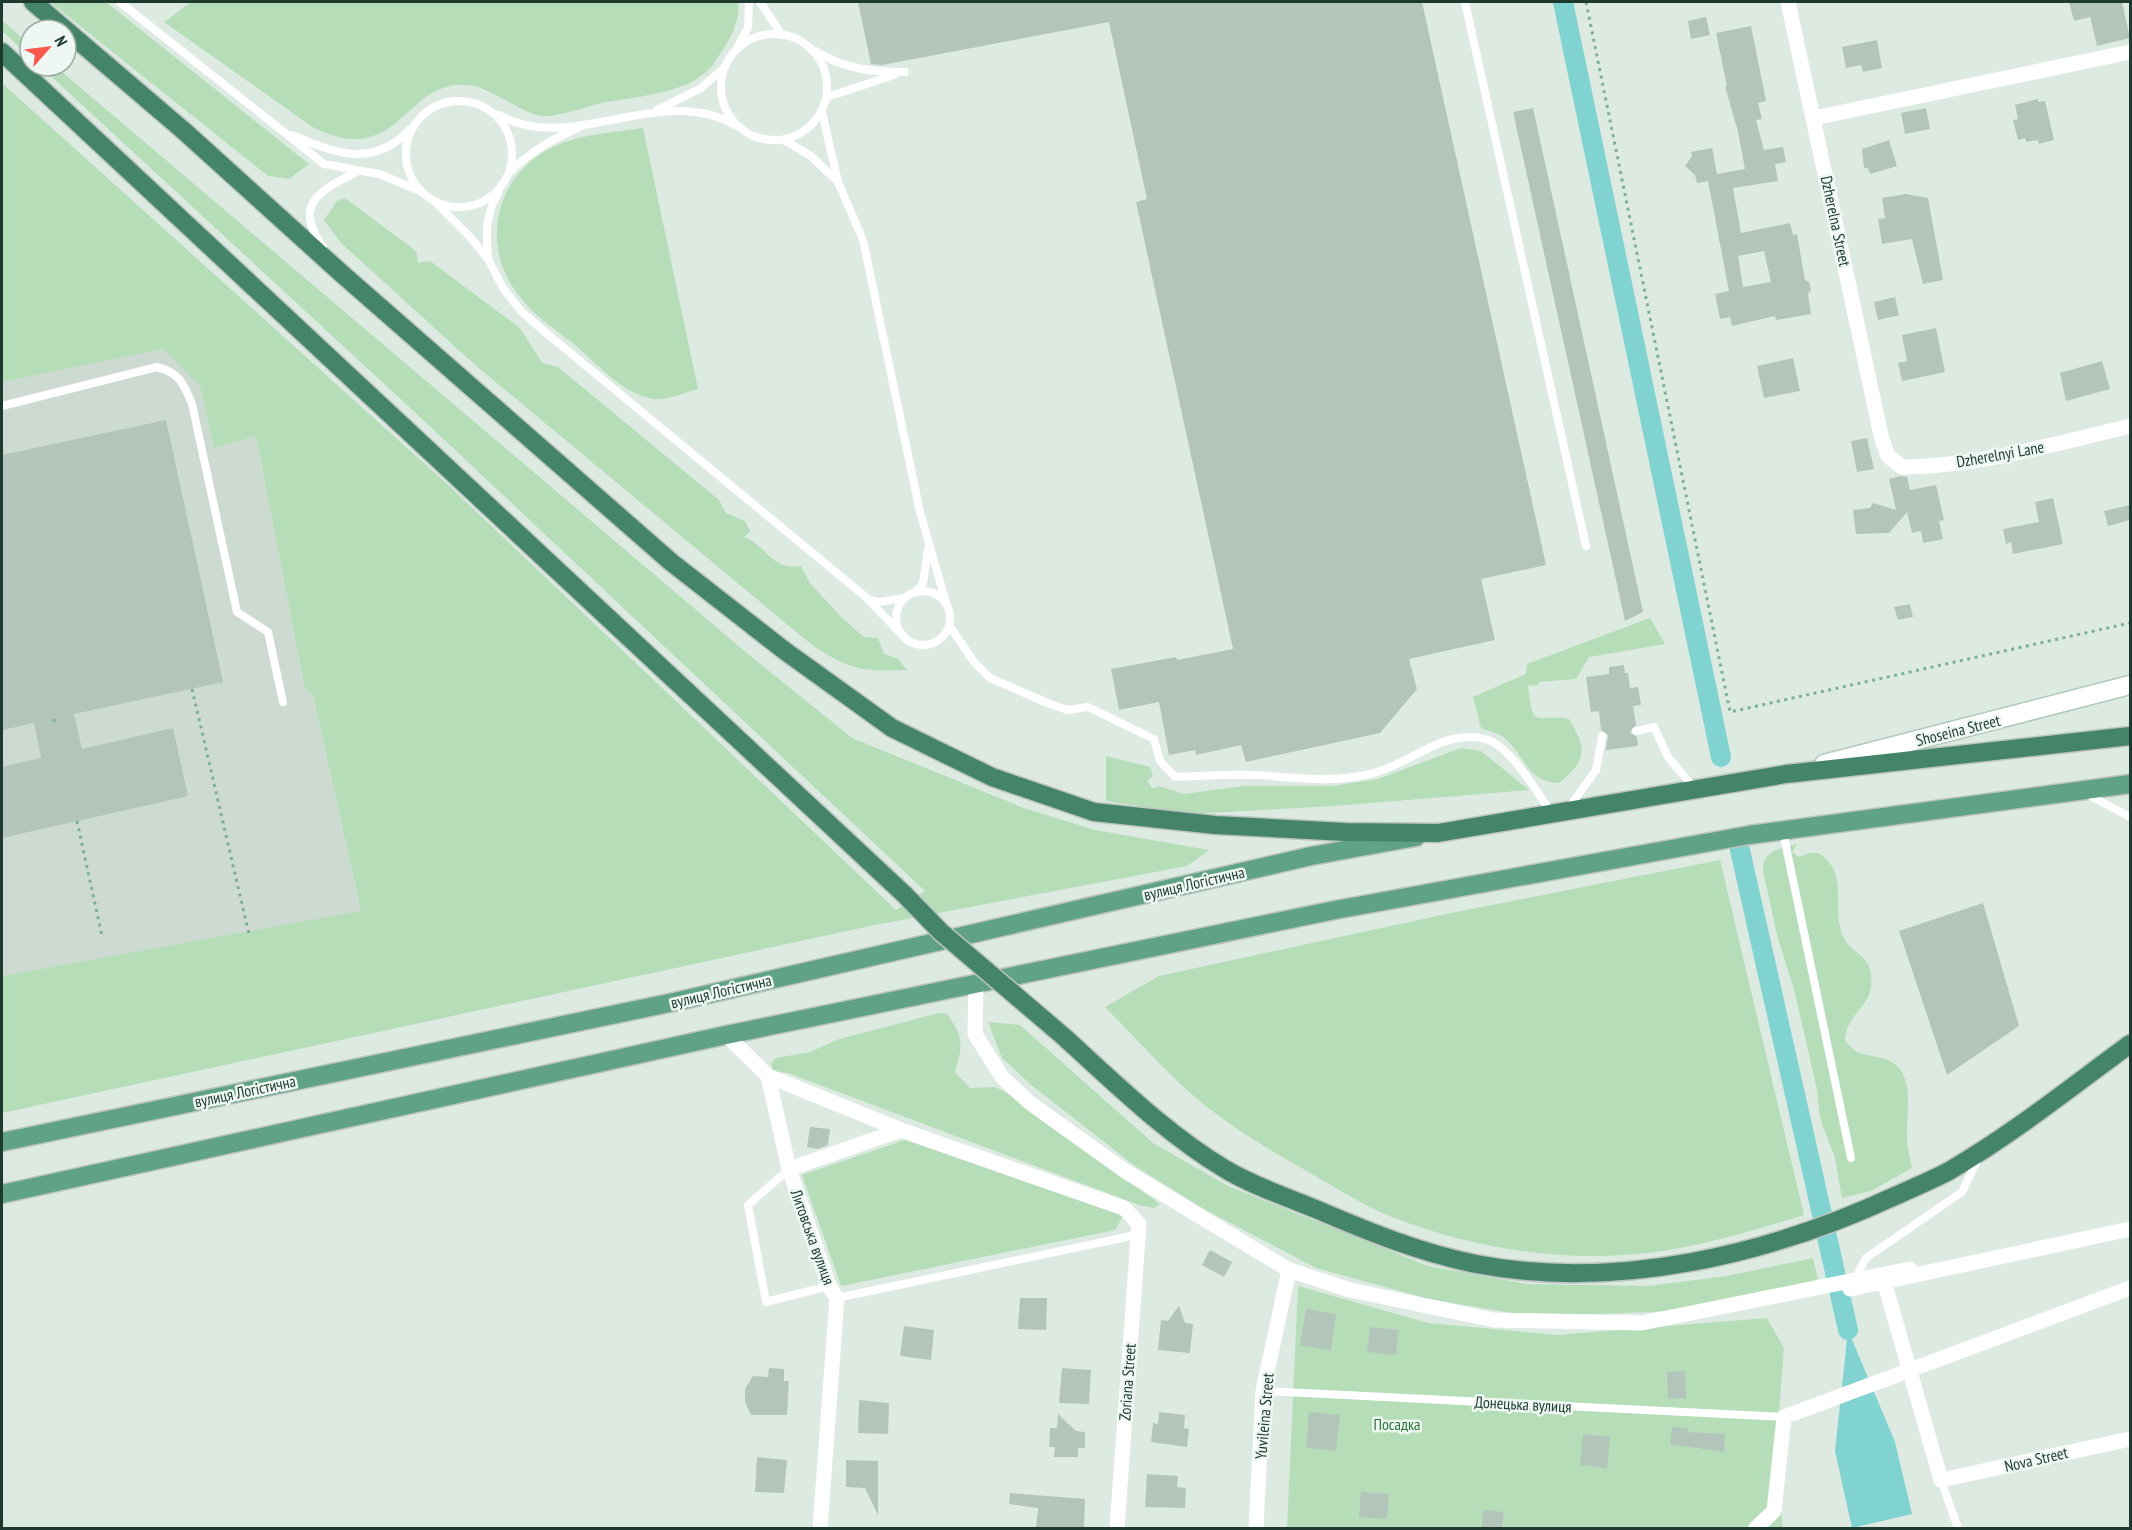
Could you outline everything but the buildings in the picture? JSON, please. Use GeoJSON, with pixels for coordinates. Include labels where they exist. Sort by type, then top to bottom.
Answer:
{"type":"FeatureCollection","features":[{"type":"Feature","properties":{"kind":"highway"},"geometry":{"type":"LineString","coordinates":[[33,2],[184,131],[341,273],[671,562],[785,651],[892,728],[992,777],[1094,812],[1226,826],[1438,833],[1786,774],[2130,736]]}},
{"type":"Feature","properties":{"kind":"highway"},"geometry":{"type":"LineString","coordinates":[[2,52],[905,895],[941,932],[1166,1128],[1226,1170],[1371,1233],[1426,1252],[1478,1264],[1558,1273],[1643,1269],[1719,1257],[1851,1217],[1948,1172],[2021,1125],[2130,1044]]}},
{"type":"Feature","properties":{"kind":"main road","name":"Shoseina Street"},"geometry":{"type":"LineString","coordinates":[[1786,774],[2130,685]]}},
{"type":"Feature","properties":{"kind":"main road"},"geometry":{"type":"LineString","coordinates":[[2,1194],[726,1035],[1335,910],[1749,835],[2078,789],[2130,784]]}},
{"type":"Feature","properties":{"kind":"main road","name":"вулиця Логістична"},"geometry":{"type":"LineString","coordinates":[[2,1142],[674,1002],[1311,856],[1438,833]]}},
{"type":"Feature","properties":{"kind":"street","name":"Dzherelna Street"},"geometry":{"type":"LineString","coordinates":[[1788,2],[1882,440]]}},
{"type":"Feature","properties":{"kind":"street"},"geometry":{"type":"LineString","coordinates":[[1814,118],[2130,52]]}},
{"type":"Feature","properties":{"kind":"street","name":"Dzherelnyi Lane"},"geometry":{"type":"LineString","coordinates":[[1882,440],[1888,456],[1902,467],[1925,467],[2048,446],[2130,426]]}},
{"type":"Feature","properties":{"kind":"street"},"geometry":{"type":"LineString","coordinates":[[976,984],[975,1034],[1002,1077],[1030,1103],[1125,1171],[1289,1270],[1350,1290],[1494,1320],[1642,1323],[2130,1226]]}},
{"type":"Feature","properties":{"kind":"street"},"geometry":{"type":"LineString","coordinates":[[726,1035],[768,1076],[901,1130],[1124,1208],[1139,1224],[1136,1235]]}},
{"type":"Feature","properties":{"kind":"street","name":"Литовська вулиця"},"geometry":{"type":"LineString","coordinates":[[768,1076],[789,1169],[833,1292],[820,1528]]}},
{"type":"Feature","properties":{"kind":"street"},"geometry":{"type":"LineString","coordinates":[[789,1169],[901,1130]]}},
{"type":"Feature","properties":{"kind":"street"},"geometry":{"type":"LineString","coordinates":[[1850,1289],[2130,1226]]}},
{"type":"Feature","properties":{"kind":"street","name":"Zoriana Street"},"geometry":{"type":"LineString","coordinates":[[1117,1528],[1136,1235]]}},
{"type":"Feature","properties":{"kind":"street","name":"Yuvileina Street"},"geometry":{"type":"LineString","coordinates":[[1256,1528],[1263,1391],[1289,1270]]}},
{"type":"Feature","properties":{"kind":"street"},"geometry":{"type":"LineString","coordinates":[[1850,1289],[1884,1281],[1941,1480]]}},
{"type":"Feature","properties":{"kind":"street"},"geometry":{"type":"LineString","coordinates":[[1756,1528],[1774,1511],[1784,1417],[2130,1288]]}},
{"type":"Feature","properties":{"kind":"street","name":"Nova Street"},"geometry":{"type":"LineString","coordinates":[[1941,1480],[2130,1439]]}},
{"type":"Feature","properties":{"kind":"lane"},"geometry":{"type":"LineString","coordinates":[[120,2],[324,164],[357,172],[380,174],[420,191],[435,202],[488,259],[503,288],[521,311],[544,333],[867,598],[902,634],[916,644],[933,643],[945,633],[949,625]]}},
{"type":"Feature","properties":{"kind":"lane"},"geometry":{"type":"LineString","coordinates":[[656,111],[700,88],[726,65],[748,28],[749,2]]}},
{"type":"Feature","properties":{"kind":"lane"},"geometry":{"type":"LineString","coordinates":[[760,2],[782,34]]}},
{"type":"Feature","properties":{"kind":"lane"},"geometry":{"type":"LineString","coordinates":[[1465,2],[1586,546]]}},
{"type":"Feature","properties":{"kind":"lane"},"geometry":{"type":"LineString","coordinates":[[735,51],[749,40],[765,35],[782,34],[799,40],[812,50],[844,66],[873,72],[905,72],[827,97]]}},
{"type":"Feature","properties":{"kind":"lane"},"geometry":{"type":"LineString","coordinates":[[288,134],[332,152],[350,155],[382,150],[398,142],[430,109],[445,102],[461,100],[478,104],[521,125],[537,128],[587,125],[656,111],[704,112],[718,116],[752,136],[768,140],[784,140],[806,130],[822,112],[827,97],[827,80],[822,64],[812,50]]}},
{"type":"Feature","properties":{"kind":"lane"},"geometry":{"type":"LineString","coordinates":[[726,65],[721,82],[722,99],[728,114],[739,127]]}},
{"type":"Feature","properties":{"kind":"lane"},"geometry":{"type":"LineString","coordinates":[[492,112],[504,124],[511,139],[513,156],[510,172]]}},
{"type":"Feature","properties":{"kind":"lane"},"geometry":{"type":"LineString","coordinates":[[822,112],[838,182],[862,240],[928,548],[938,572],[947,606],[949,625],[974,662],[990,678],[1068,710],[1088,707],[1154,739],[1160,761],[1175,777],[1269,776],[1301,780],[1372,774],[1448,740],[1467,735],[1488,740],[1511,758],[1559,812],[1596,770],[1602,736]]}},
{"type":"Feature","properties":{"kind":"lane"},"geometry":{"type":"LineString","coordinates":[[416,122],[408,139],[406,157],[410,175],[420,191]]}},
{"type":"Feature","properties":{"kind":"lane"},"geometry":{"type":"LineString","coordinates":[[488,259],[486,229],[489,208],[510,172],[526,156],[548,141],[587,125]]}},
{"type":"Feature","properties":{"kind":"lane"},"geometry":{"type":"LineString","coordinates":[[784,140],[811,156],[838,182]]}},
{"type":"Feature","properties":{"kind":"lane"},"geometry":{"type":"LineString","coordinates":[[341,273],[312,232],[309,216],[311,204],[320,191],[357,172]]}},
{"type":"Feature","properties":{"kind":"lane"},"geometry":{"type":"LineString","coordinates":[[435,202],[453,207],[471,206],[488,199],[502,187]]}},
{"type":"Feature","properties":{"kind":"lane"},"geometry":{"type":"LineString","coordinates":[[2,406],[157,368],[170,370],[184,382],[192,404],[237,612],[268,632],[283,702]]}},
{"type":"Feature","properties":{"kind":"lane"},"geometry":{"type":"LineString","coordinates":[[902,634],[896,619],[901,603],[923,584],[928,548]]}},
{"type":"Feature","properties":{"kind":"lane"},"geometry":{"type":"LineString","coordinates":[[867,598],[879,603],[895,602],[912,594],[934,594],[947,606]]}},
{"type":"Feature","properties":{"kind":"lane"},"geometry":{"type":"LineString","coordinates":[[1636,731],[1654,727],[1668,757],[1693,789]]}},
{"type":"Feature","properties":{"kind":"lane"},"geometry":{"type":"LineString","coordinates":[[2078,789],[2130,817]]}},
{"type":"Feature","properties":{"kind":"lane"},"geometry":{"type":"LineString","coordinates":[[1783,830],[1851,1158]]}},
{"type":"Feature","properties":{"kind":"lane"},"geometry":{"type":"LineString","coordinates":[[1850,1289],[1866,1258],[1962,1192],[1984,1148]]}},
{"type":"Feature","properties":{"kind":"lane"},"geometry":{"type":"LineString","coordinates":[[789,1169],[747,1205],[766,1302],[833,1292],[1136,1235]]}},
{"type":"Feature","properties":{"kind":"lane","name":"Донецька вулиця"},"geometry":{"type":"LineString","coordinates":[[1263,1391],[1784,1417]]}},
{"type":"Feature","properties":{"kind":"lane"},"geometry":{"type":"LineString","coordinates":[[1941,1480],[1958,1528]]}},
{"type":"Feature","properties":{"kind":"path"},"geometry":{"type":"LineString","coordinates":[[1586,2],[1730,712],[2130,623]]}},
{"type":"Feature","properties":{"kind":"path"},"geometry":{"type":"LineString","coordinates":[[192,689],[249,934]]}},
{"type":"Feature","properties":{"kind":"path"},"geometry":{"type":"LineString","coordinates":[[54,719],[55,725]]}},
{"type":"Feature","properties":{"kind":"path"},"geometry":{"type":"LineString","coordinates":[[77,821],[102,936]]}},
{"type":"Feature","properties":{"kind":"shaded area"},"geometry":{"type":"Polygon","coordinates":[[[163,348],[200,386],[214,448],[256,436],[305,689],[313,695],[361,912],[2,976],[2,382],[163,348]]]}},
{"type":"Feature","properties":{"kind":"green space"},"geometry":{"type":"Polygon","coordinates":[[[50,2],[106,2],[309,164],[289,179],[268,176],[78,24],[78,18],[70,18],[50,2]]]}},
{"type":"Feature","properties":{"kind":"green space"},"geometry":{"type":"Polygon","coordinates":[[[191,2],[738,2],[738,8],[733,32],[708,70],[698,78],[672,89],[543,116],[476,87],[468,85],[446,87],[413,107],[383,132],[365,138],[343,138],[314,128],[164,22],[191,2]]]}},
{"type":"Feature","properties":{"kind":"green space"},"geometry":{"type":"Polygon","coordinates":[[[2,20],[18,34],[18,46],[2,31],[2,20]]]}},
{"type":"Feature","properties":{"kind":"green space"},"geometry":{"type":"Polygon","coordinates":[[[53,78],[69,78],[748,654],[852,738],[1024,808],[1095,830],[1209,850],[1187,866],[875,925],[2,1113],[2,976],[361,911],[313,695],[305,689],[256,436],[214,448],[200,386],[163,349],[2,382],[2,83],[446,483],[896,910],[925,891],[406,404],[53,78]]]}},
{"type":"Feature","properties":{"kind":"green space"},"geometry":{"type":"Polygon","coordinates":[[[643,128],[698,389],[670,398],[658,399],[642,396],[621,385],[529,308],[505,272],[498,250],[497,228],[501,207],[510,187],[523,169],[540,154],[581,137],[643,128]]]}},
{"type":"Feature","properties":{"kind":"green space"},"geometry":{"type":"Polygon","coordinates":[[[345,198],[416,251],[418,263],[430,261],[520,328],[542,363],[558,367],[719,500],[726,513],[745,521],[750,531],[744,537],[783,565],[801,566],[810,583],[840,616],[864,637],[878,638],[884,654],[898,659],[907,670],[857,668],[837,660],[812,645],[474,364],[341,243],[324,220],[337,201],[345,198]]]}},
{"type":"Feature","properties":{"kind":"green space"},"geometry":{"type":"Polygon","coordinates":[[[1650,618],[1665,644],[1589,657],[1576,679],[1539,682],[1538,685],[1528,686],[1534,715],[1538,718],[1569,719],[1579,739],[1581,754],[1579,761],[1559,783],[1540,778],[1533,773],[1503,737],[1481,728],[1473,697],[1526,674],[1527,664],[1650,618]]]}},
{"type":"Feature","properties":{"kind":"green space"},"geometry":{"type":"Polygon","coordinates":[[[1461,748],[1481,751],[1529,790],[1335,806],[1191,814],[1106,801],[1106,756],[1150,767],[1153,776],[1147,781],[1153,789],[1159,786],[1184,794],[1244,786],[1332,786],[1378,779],[1461,748]]]}},
{"type":"Feature","properties":{"kind":"green space"},"geometry":{"type":"Polygon","coordinates":[[[1797,844],[1792,852],[1799,857],[1809,853],[1819,853],[1834,870],[1842,934],[1846,942],[1866,961],[1869,967],[1871,988],[1869,995],[1849,1024],[1845,1040],[1860,1053],[1890,1061],[1898,1067],[1907,1086],[1907,1144],[1912,1168],[1871,1191],[1842,1198],[1835,1158],[1820,1118],[1817,1089],[1794,989],[1778,939],[1763,871],[1763,864],[1769,855],[1779,849],[1797,844]]]}},
{"type":"Feature","properties":{"kind":"green space"},"geometry":{"type":"Polygon","coordinates":[[[1720,860],[1804,1215],[1714,1241],[1669,1250],[1623,1255],[1535,1253],[1476,1243],[1392,1217],[1361,1203],[1280,1156],[1217,1115],[1177,1081],[1105,1007],[1159,976],[1446,914],[1720,860]]]}},
{"type":"Feature","properties":{"kind":"green space"},"geometry":{"type":"Polygon","coordinates":[[[939,1013],[947,1014],[957,1029],[960,1055],[955,1072],[970,1088],[995,1087],[1005,1092],[1160,1204],[1154,1208],[1139,1205],[788,1073],[773,1071],[771,1063],[776,1058],[810,1052],[839,1039],[939,1013]]]}},
{"type":"Feature","properties":{"kind":"green space"},"geometry":{"type":"Polygon","coordinates":[[[988,1022],[1020,1025],[1153,1143],[1228,1186],[1428,1266],[1527,1284],[1648,1286],[1727,1276],[1813,1258],[1818,1279],[1779,1296],[1728,1306],[1653,1312],[1530,1316],[1429,1299],[1316,1268],[1204,1209],[1135,1166],[1030,1084],[1002,1058],[988,1022]]]}},
{"type":"Feature","properties":{"kind":"green space"},"geometry":{"type":"Polygon","coordinates":[[[905,1140],[1123,1216],[1115,1230],[841,1286],[802,1175],[905,1140]]]}},
{"type":"Feature","properties":{"kind":"green space","name":"Посадка"},"geometry":{"type":"Polygon","coordinates":[[[1298,1286],[1428,1323],[1557,1335],[1767,1318],[1784,1348],[1776,1450],[1783,1528],[1287,1528],[1298,1286]]]}},
{"type":"Feature","properties":{"kind":"water"},"geometry":{"type":"Polygon","coordinates":[[[1848,1330],[1895,1442],[1912,1514],[1852,1528],[1835,1451],[1848,1330]]]}},
{"type":"Feature","properties":{"kind":"waterway"},"geometry":{"type":"LineString","coordinates":[[1563,2],[1721,757]]}},
{"type":"Feature","properties":{"kind":"waterway"},"geometry":{"type":"LineString","coordinates":[[1740,850],[1848,1330]]}}]}
